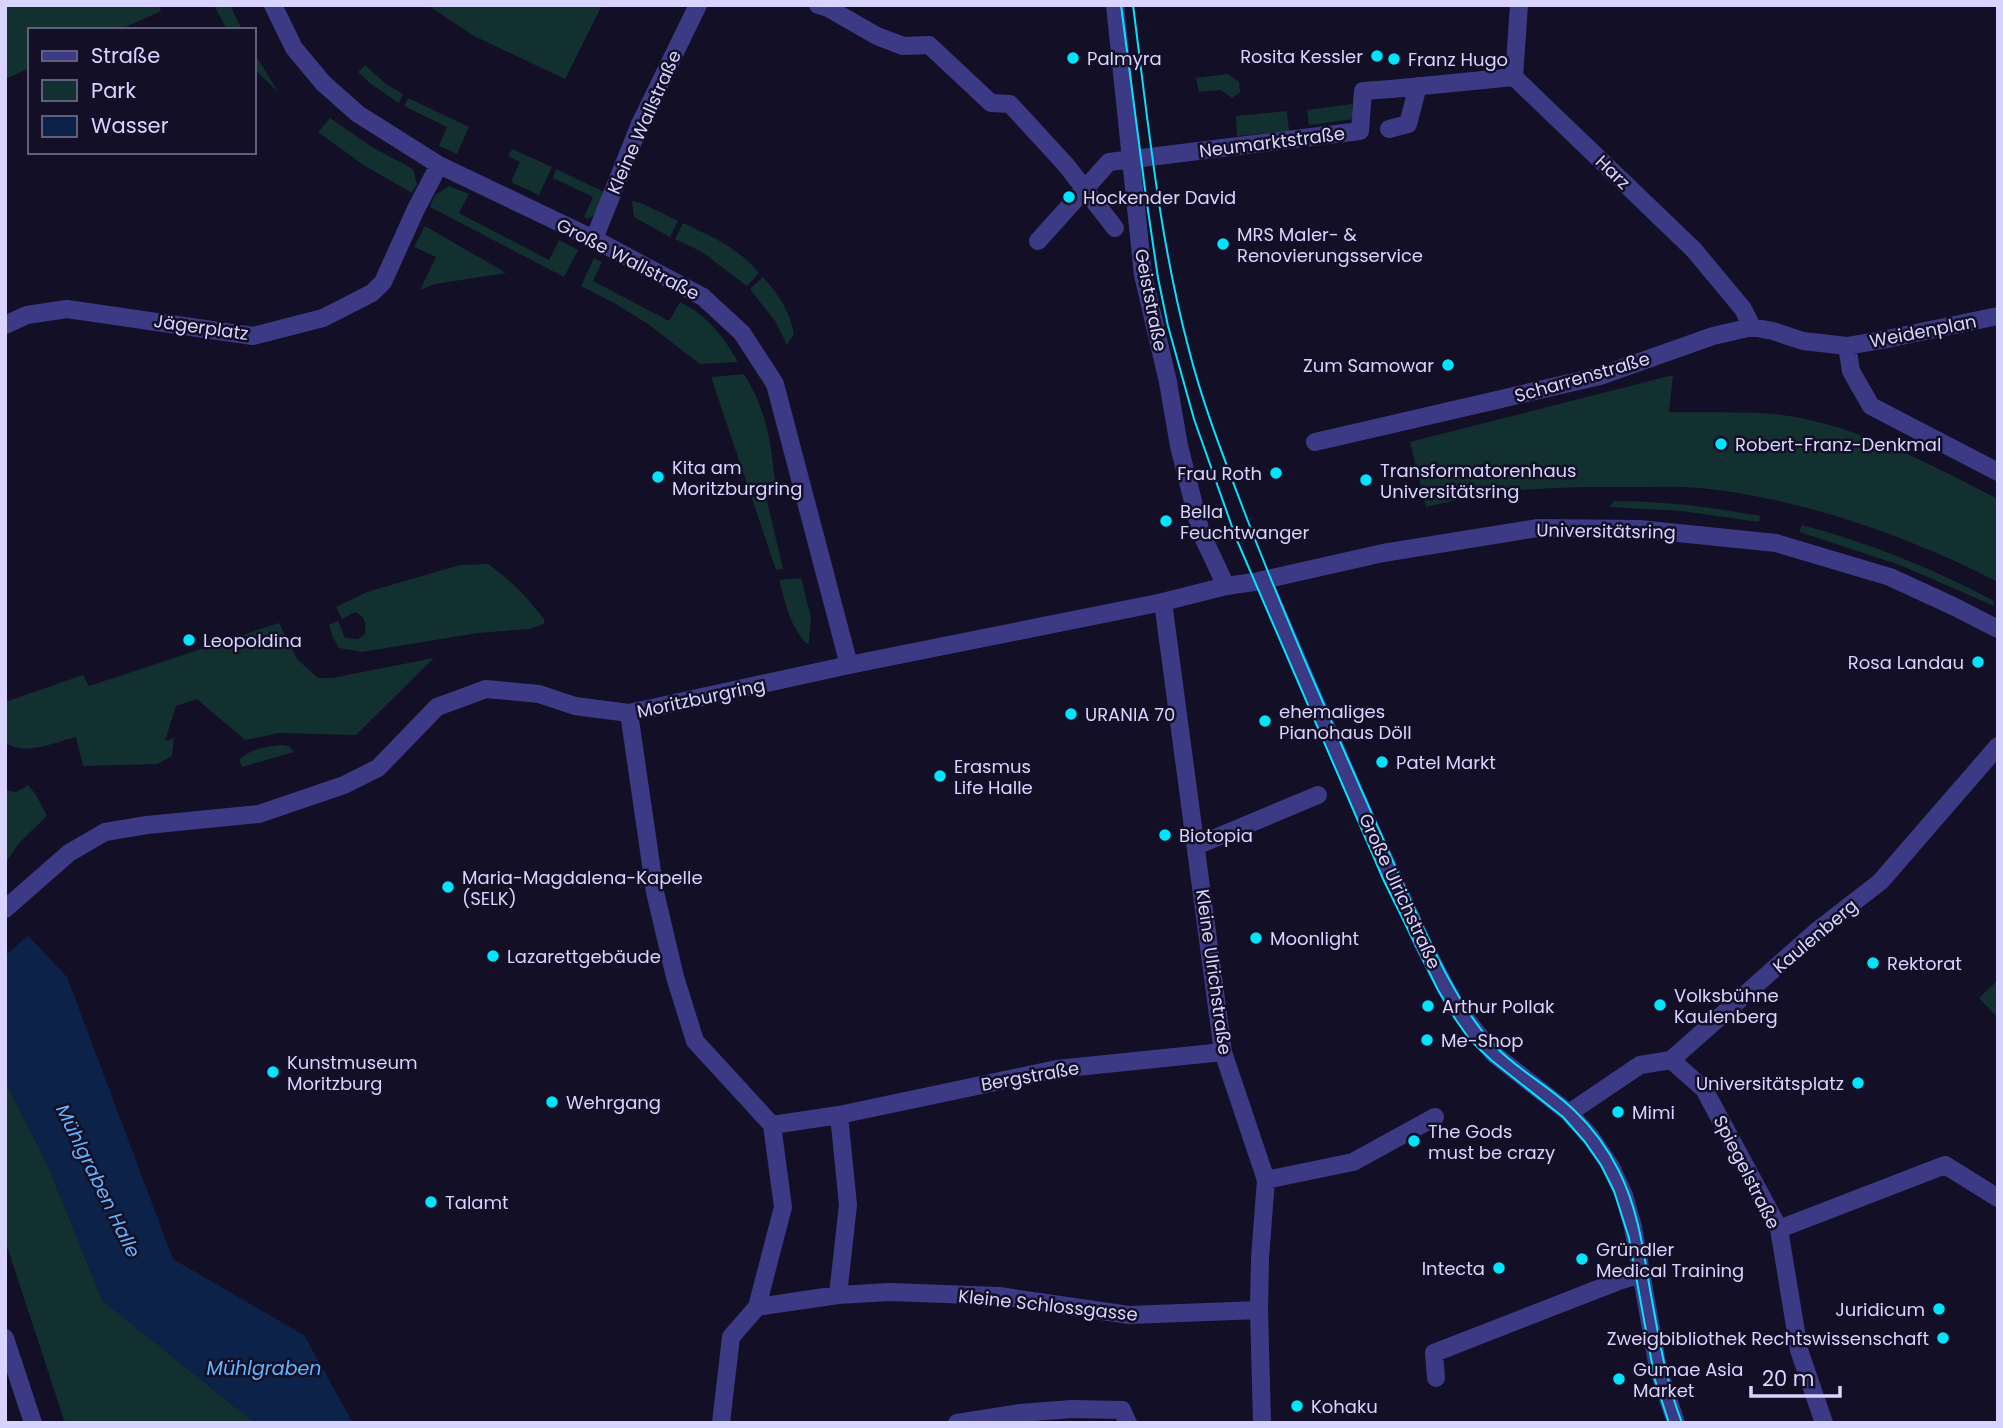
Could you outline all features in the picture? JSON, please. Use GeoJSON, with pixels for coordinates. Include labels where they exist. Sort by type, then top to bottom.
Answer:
{"type":"FeatureCollection","features":[{"type":"Feature","properties":{"kind":"street","name":"Große Wallstraße"},"geometry":{"type":"LineString","coordinates":[[273,5],[294,48],[323,83],[358,114],[439,165],[594,239],[703,297],[742,333],[775,384],[849,665]]}},
{"type":"Feature","properties":{"kind":"street","name":"Kleine Wallstraße"},"geometry":{"type":"LineString","coordinates":[[594,239],[640,124],[698,5]]}},
{"type":"Feature","properties":{"kind":"street"},"geometry":{"type":"LineString","coordinates":[[818,5],[877,36],[903,46],[929,45],[991,103],[1010,104],[1066,165],[1115,228]]}},
{"type":"Feature","properties":{"kind":"street","name":"Geiststraße"},"geometry":{"type":"LineString","coordinates":[[1115,5],[1143,275],[1168,382],[1178,446],[1201,533],[1226,586]]}},
{"type":"Feature","properties":{"kind":"street"},"geometry":{"type":"LineString","coordinates":[[1514,78],[1519,5]]}},
{"type":"Feature","properties":{"kind":"street","name":"Neumarktstraße"},"geometry":{"type":"LineString","coordinates":[[1130,159],[1360,131],[1363,91],[1514,78]]}},
{"type":"Feature","properties":{"kind":"street","name":"Harz"},"geometry":{"type":"LineString","coordinates":[[1514,78],[1694,250],[1743,309],[1752,327]]}},
{"type":"Feature","properties":{"kind":"street"},"geometry":{"type":"LineString","coordinates":[[1389,129],[1408,124],[1418,86]]}},
{"type":"Feature","properties":{"kind":"street"},"geometry":{"type":"LineString","coordinates":[[1038,241],[1109,162],[1130,159]]}},
{"type":"Feature","properties":{"kind":"street","name":"Jägerplatz"},"geometry":{"type":"LineString","coordinates":[[5,325],[27,315],[67,309],[253,336],[323,318],[372,293],[383,282],[439,165]]}},
{"type":"Feature","properties":{"kind":"street","name":"Weidenplan"},"geometry":{"type":"LineString","coordinates":[[1847,345],[1998,316]]}},
{"type":"Feature","properties":{"kind":"street","name":"Scharrenstraße"},"geometry":{"type":"LineString","coordinates":[[1315,442],[1600,376],[1713,336],[1752,327],[1803,341],[1847,345]]}},
{"type":"Feature","properties":{"kind":"street"},"geometry":{"type":"LineString","coordinates":[[1847,345],[1851,371],[1871,406],[1998,472]]}},
{"type":"Feature","properties":{"kind":"street","name":"Universitätsring"},"geometry":{"type":"LineString","coordinates":[[1163,602],[1383,553],[1538,528],[1639,529],[1776,543],[1890,577],[1998,628]]}},
{"type":"Feature","properties":{"kind":"street","name":"Große Ulrichstraße"},"geometry":{"type":"LineString","coordinates":[[1263,580],[1366,819],[1423,944],[1457,1007],[1495,1055],[1569,1113],[1590,1136],[1611,1167],[1624,1195],[1633,1227],[1658,1368],[1676,1423]]}},
{"type":"Feature","properties":{"kind":"street","name":"Moritzburgring"},"geometry":{"type":"LineString","coordinates":[[5,909],[69,853],[105,832],[259,814],[344,785],[378,768],[438,707],[486,689],[539,694],[575,706],[629,713],[849,665],[1163,602]]}},
{"type":"Feature","properties":{"kind":"street","name":"Kleine Ulrichstraße"},"geometry":{"type":"LineString","coordinates":[[1163,602],[1223,1052],[1266,1180],[1259,1311],[1262,1423]]}},
{"type":"Feature","properties":{"kind":"street"},"geometry":{"type":"LineString","coordinates":[[629,713],[655,892],[675,977],[695,1041],[772,1125],[783,1207],[757,1307],[731,1337],[721,1423]]}},
{"type":"Feature","properties":{"kind":"street","name":"Kaulenberg"},"geometry":{"type":"LineString","coordinates":[[1569,1113],[1640,1065],[1671,1060],[1818,930],[1880,882],[1998,746]]}},
{"type":"Feature","properties":{"kind":"street"},"geometry":{"type":"LineString","coordinates":[[1196,846],[1318,795]]}},
{"type":"Feature","properties":{"kind":"street","name":"Bergstraße"},"geometry":{"type":"LineString","coordinates":[[772,1125],[839,1115],[1056,1069],[1223,1052]]}},
{"type":"Feature","properties":{"kind":"street","name":"Spiegelstraße"},"geometry":{"type":"LineString","coordinates":[[1671,1060],[1704,1089],[1779,1228],[1800,1350],[1824,1423]]}},
{"type":"Feature","properties":{"kind":"street"},"geometry":{"type":"LineString","coordinates":[[838,1295],[848,1205],[839,1115]]}},
{"type":"Feature","properties":{"kind":"street"},"geometry":{"type":"LineString","coordinates":[[1266,1180],[1353,1162],[1435,1116]]}},
{"type":"Feature","properties":{"kind":"street"},"geometry":{"type":"LineString","coordinates":[[1779,1228],[1945,1165],[1998,1198]]}},
{"type":"Feature","properties":{"kind":"street"},"geometry":{"type":"LineString","coordinates":[[1436,1378],[1434,1353],[1616,1282],[1641,1275]]}},
{"type":"Feature","properties":{"kind":"street","name":"Kleine Schlossgasse"},"geometry":{"type":"LineString","coordinates":[[757,1307],[838,1295],[890,1292],[999,1296],[1129,1315],[1259,1311]]}},
{"type":"Feature","properties":{"kind":"street"},"geometry":{"type":"LineString","coordinates":[[5,1338],[33,1423]]}},
{"type":"Feature","properties":{"kind":"street"},"geometry":{"type":"LineString","coordinates":[[957,1423],[1020,1413],[1072,1409],[1122,1410],[1128,1423]]}},
{"type":"Feature","properties":{"kind":"green space"},"geometry":{"type":"Polygon","coordinates":[[[5,5],[159,5],[161,11],[123,28],[28,28],[28,69],[5,79],[5,5]]]}},
{"type":"Feature","properties":{"kind":"green space"},"geometry":{"type":"Polygon","coordinates":[[[214,5],[230,5],[241,28],[226,28],[214,5]]]}},
{"type":"Feature","properties":{"kind":"green space"},"geometry":{"type":"Polygon","coordinates":[[[427,5],[602,5],[565,79],[474,36],[427,5]]]}},
{"type":"Feature","properties":{"kind":"green space"},"geometry":{"type":"Polygon","coordinates":[[[256,55],[278,92],[256,71],[256,55]]]}},
{"type":"Feature","properties":{"kind":"green space"},"geometry":{"type":"Polygon","coordinates":[[[365,65],[386,84],[403,94],[399,103],[358,72],[365,65]]]}},
{"type":"Feature","properties":{"kind":"green space"},"geometry":{"type":"Polygon","coordinates":[[[1228,74],[1239,82],[1240,92],[1232,98],[1221,90],[1199,92],[1196,78],[1228,74]]]}},
{"type":"Feature","properties":{"kind":"green space"},"geometry":{"type":"Polygon","coordinates":[[[408,98],[469,127],[457,154],[439,146],[447,127],[404,106],[408,98]]]}},
{"type":"Feature","properties":{"kind":"green space"},"geometry":{"type":"Polygon","coordinates":[[[1352,104],[1354,119],[1309,125],[1307,110],[1352,104]]]}},
{"type":"Feature","properties":{"kind":"green space"},"geometry":{"type":"Polygon","coordinates":[[[1287,111],[1289,131],[1237,136],[1236,116],[1287,111]]]}},
{"type":"Feature","properties":{"kind":"green space"},"geometry":{"type":"Polygon","coordinates":[[[330,118],[372,147],[413,169],[417,184],[412,193],[365,166],[318,132],[330,118]]]}},
{"type":"Feature","properties":{"kind":"green space"},"geometry":{"type":"Polygon","coordinates":[[[512,149],[552,167],[539,195],[511,182],[520,162],[508,156],[512,149]]]}},
{"type":"Feature","properties":{"kind":"green space"},"geometry":{"type":"Polygon","coordinates":[[[556,169],[606,193],[600,212],[588,219],[584,217],[593,197],[553,178],[556,169]]]}},
{"type":"Feature","properties":{"kind":"green space"},"geometry":{"type":"Polygon","coordinates":[[[449,186],[469,194],[459,213],[549,260],[559,240],[578,250],[564,277],[430,207],[435,195],[449,186]]]}},
{"type":"Feature","properties":{"kind":"green space"},"geometry":{"type":"Polygon","coordinates":[[[632,201],[678,221],[670,237],[634,217],[632,201]]]}},
{"type":"Feature","properties":{"kind":"green space"},"geometry":{"type":"Polygon","coordinates":[[[683,223],[733,249],[759,273],[747,286],[702,252],[675,239],[683,223]]]}},
{"type":"Feature","properties":{"kind":"green space"},"geometry":{"type":"Polygon","coordinates":[[[425,226],[506,273],[435,284],[420,290],[436,257],[414,247],[425,226]]]}},
{"type":"Feature","properties":{"kind":"green space"},"geometry":{"type":"Polygon","coordinates":[[[594,258],[602,262],[593,281],[669,321],[680,302],[689,307],[714,327],[738,362],[700,364],[648,324],[581,286],[594,258]]]}},
{"type":"Feature","properties":{"kind":"green space"},"geometry":{"type":"Polygon","coordinates":[[[763,277],[790,318],[794,334],[787,345],[775,321],[750,289],[763,277]]]}},
{"type":"Feature","properties":{"kind":"green space"},"geometry":{"type":"Polygon","coordinates":[[[744,374],[763,413],[769,438],[775,481],[763,484],[783,569],[776,570],[711,377],[744,374]]]}},
{"type":"Feature","properties":{"kind":"green space"},"geometry":{"type":"Polygon","coordinates":[[[1673,375],[1669,412],[1769,414],[1811,420],[1893,448],[1998,499],[1998,582],[1928,549],[1815,510],[1777,500],[1700,488],[1593,487],[1527,490],[1494,493],[1426,507],[1410,442],[1673,375]]]}},
{"type":"Feature","properties":{"kind":"green space"},"geometry":{"type":"Polygon","coordinates":[[[1614,501],[1687,505],[1760,516],[1759,522],[1682,511],[1609,507],[1614,501]]]}},
{"type":"Feature","properties":{"kind":"green space"},"geometry":{"type":"Polygon","coordinates":[[[1802,525],[1876,548],[1924,567],[1994,601],[1994,606],[1900,565],[1799,532],[1802,525]]]}},
{"type":"Feature","properties":{"kind":"green space"},"geometry":{"type":"Polygon","coordinates":[[[488,564],[525,596],[544,619],[544,624],[529,629],[477,633],[362,652],[339,648],[333,638],[329,625],[338,621],[345,638],[358,639],[365,634],[365,624],[361,616],[355,612],[342,619],[336,607],[367,592],[460,565],[488,564]]]}},
{"type":"Feature","properties":{"kind":"green space"},"geometry":{"type":"Polygon","coordinates":[[[801,578],[811,617],[807,644],[792,622],[779,580],[801,578]]]}},
{"type":"Feature","properties":{"kind":"green space"},"geometry":{"type":"Polygon","coordinates":[[[279,623],[297,659],[318,678],[332,678],[434,658],[356,735],[279,733],[245,740],[197,699],[176,706],[165,741],[174,738],[172,756],[157,764],[83,766],[76,737],[30,748],[21,748],[5,742],[5,702],[83,675],[89,686],[279,623]]]}},
{"type":"Feature","properties":{"kind":"green space"},"geometry":{"type":"Polygon","coordinates":[[[289,746],[294,752],[242,767],[239,760],[249,753],[264,747],[289,746]]]}},
{"type":"Feature","properties":{"kind":"green space"},"geometry":{"type":"Polygon","coordinates":[[[28,785],[47,816],[20,842],[5,863],[5,790],[16,792],[28,785]]]}},
{"type":"Feature","properties":{"kind":"green space"},"geometry":{"type":"Polygon","coordinates":[[[1998,980],[1998,1018],[1979,998],[1998,980]]]}},
{"type":"Feature","properties":{"kind":"green space"},"geometry":{"type":"Polygon","coordinates":[[[5,1080],[46,1161],[102,1300],[255,1423],[65,1423],[5,1240],[5,1080]]]}},
{"type":"Feature","properties":{"kind":"water","name":"Mühlgraben"},"geometry":{"type":"Polygon","coordinates":[[[5,911],[67,977],[173,1259],[304,1335],[353,1423],[255,1423],[102,1300],[46,1161],[5,1080],[5,911]]]}},
{"type":"Feature","properties":{"kind":"pier"},"geometry":{"type":"Polygon","coordinates":[[[5,907],[31,933],[5,956],[5,907]]]}},
{"type":"Feature","properties":{"kind":"tram line"},"geometry":{"type":"LineString","coordinates":[[1121,5],[1146,197],[1168,326],[1194,419],[1236,538],[1384,881],[1438,990],[1470,1040],[1563,1117],[1585,1142],[1614,1191],[1629,1238],[1655,1380],[1669,1423]]}},
{"type":"Feature","properties":{"kind":"tram line"},"geometry":{"type":"LineString","coordinates":[[1133,5],[1155,179],[1179,308],[1201,391],[1244,511],[1341,744],[1431,945],[1454,988],[1493,1044],[1582,1118],[1600,1139],[1619,1171],[1638,1223],[1662,1351],[1682,1423]]}},
{"type":"Feature","properties":{"kind":"place","name":"Rosita Kessler"},"geometry":{"type":"Point","coordinates":[1377,56]}},
{"type":"Feature","properties":{"kind":"place","name":"Palmyra"},"geometry":{"type":"Point","coordinates":[1073,58]}},
{"type":"Feature","properties":{"kind":"place","name":"Franz Hugo"},"geometry":{"type":"Point","coordinates":[1394,59]}},
{"type":"Feature","properties":{"kind":"place","name":"Hockender David"},"geometry":{"type":"Point","coordinates":[1069,197]}},
{"type":"Feature","properties":{"kind":"place","name":"MRS Maler- & Renovierungsservice"},"geometry":{"type":"Point","coordinates":[1223,244]}},
{"type":"Feature","properties":{"kind":"place","name":"Zum Samowar"},"geometry":{"type":"Point","coordinates":[1448,365]}},
{"type":"Feature","properties":{"kind":"place","name":"Robert-Franz-Denkmal"},"geometry":{"type":"Point","coordinates":[1721,444]}},
{"type":"Feature","properties":{"kind":"place","name":"Frau Roth"},"geometry":{"type":"Point","coordinates":[1276,473]}},
{"type":"Feature","properties":{"kind":"place","name":"Kita am Moritzburgring"},"geometry":{"type":"Point","coordinates":[658,477]}},
{"type":"Feature","properties":{"kind":"place","name":"Transformatorenhaus Universitätsring"},"geometry":{"type":"Point","coordinates":[1366,480]}},
{"type":"Feature","properties":{"kind":"place","name":"Bella Feuchtwanger"},"geometry":{"type":"Point","coordinates":[1166,521]}},
{"type":"Feature","properties":{"kind":"place","name":"Leopoldina"},"geometry":{"type":"Point","coordinates":[189,640]}},
{"type":"Feature","properties":{"kind":"place","name":"Rosa Landau"},"geometry":{"type":"Point","coordinates":[1978,662]}},
{"type":"Feature","properties":{"kind":"place","name":"URANIA 70"},"geometry":{"type":"Point","coordinates":[1071,714]}},
{"type":"Feature","properties":{"kind":"place","name":"ehemaliges Pianohaus Döll"},"geometry":{"type":"Point","coordinates":[1265,721]}},
{"type":"Feature","properties":{"kind":"place","name":"Patel Markt"},"geometry":{"type":"Point","coordinates":[1382,762]}},
{"type":"Feature","properties":{"kind":"place","name":"Erasmus Life Halle"},"geometry":{"type":"Point","coordinates":[940,776]}},
{"type":"Feature","properties":{"kind":"place","name":"Biotopia"},"geometry":{"type":"Point","coordinates":[1165,835]}},
{"type":"Feature","properties":{"kind":"place","name":"Maria-Magdalena-Kapelle (SELK)"},"geometry":{"type":"Point","coordinates":[448,887]}},
{"type":"Feature","properties":{"kind":"place","name":"Moonlight"},"geometry":{"type":"Point","coordinates":[1256,938]}},
{"type":"Feature","properties":{"kind":"place","name":"Lazarettgebäude"},"geometry":{"type":"Point","coordinates":[493,956]}},
{"type":"Feature","properties":{"kind":"place","name":"Rektorat"},"geometry":{"type":"Point","coordinates":[1873,963]}},
{"type":"Feature","properties":{"kind":"place","name":"Volksbühne Kaulenberg"},"geometry":{"type":"Point","coordinates":[1660,1005]}},
{"type":"Feature","properties":{"kind":"place","name":"Arthur Pollak"},"geometry":{"type":"Point","coordinates":[1428,1006]}},
{"type":"Feature","properties":{"kind":"place","name":"Me-Shop"},"geometry":{"type":"Point","coordinates":[1427,1040]}},
{"type":"Feature","properties":{"kind":"place","name":"Kunstmuseum Moritzburg"},"geometry":{"type":"Point","coordinates":[273,1072]}},
{"type":"Feature","properties":{"kind":"place","name":"Universitätsplatz"},"geometry":{"type":"Point","coordinates":[1858,1083]}},
{"type":"Feature","properties":{"kind":"place","name":"Wehrgang"},"geometry":{"type":"Point","coordinates":[552,1102]}},
{"type":"Feature","properties":{"kind":"place","name":"Mimi"},"geometry":{"type":"Point","coordinates":[1618,1112]}},
{"type":"Feature","properties":{"kind":"place","name":"The Gods must be crazy"},"geometry":{"type":"Point","coordinates":[1414,1141]}},
{"type":"Feature","properties":{"kind":"place","name":"Talamt"},"geometry":{"type":"Point","coordinates":[431,1202]}},
{"type":"Feature","properties":{"kind":"place","name":"Gründler Medical Training"},"geometry":{"type":"Point","coordinates":[1582,1259]}},
{"type":"Feature","properties":{"kind":"place","name":"Intecta"},"geometry":{"type":"Point","coordinates":[1499,1268]}},
{"type":"Feature","properties":{"kind":"place","name":"Juridicum"},"geometry":{"type":"Point","coordinates":[1939,1309]}},
{"type":"Feature","properties":{"kind":"place","name":"Zweigbibliothek Rechtswissenschaft"},"geometry":{"type":"Point","coordinates":[1943,1338]}},
{"type":"Feature","properties":{"kind":"place","name":"Gumae Asia Market"},"geometry":{"type":"Point","coordinates":[1619,1379]}},
{"type":"Feature","properties":{"kind":"place","name":"Kohaku"},"geometry":{"type":"Point","coordinates":[1297,1406]}},
{"type":"Feature","properties":{"kind":"water label","name":"Mühlgraben Halle"},"geometry":{"type":"Point","coordinates":[98,1181]}}]}
